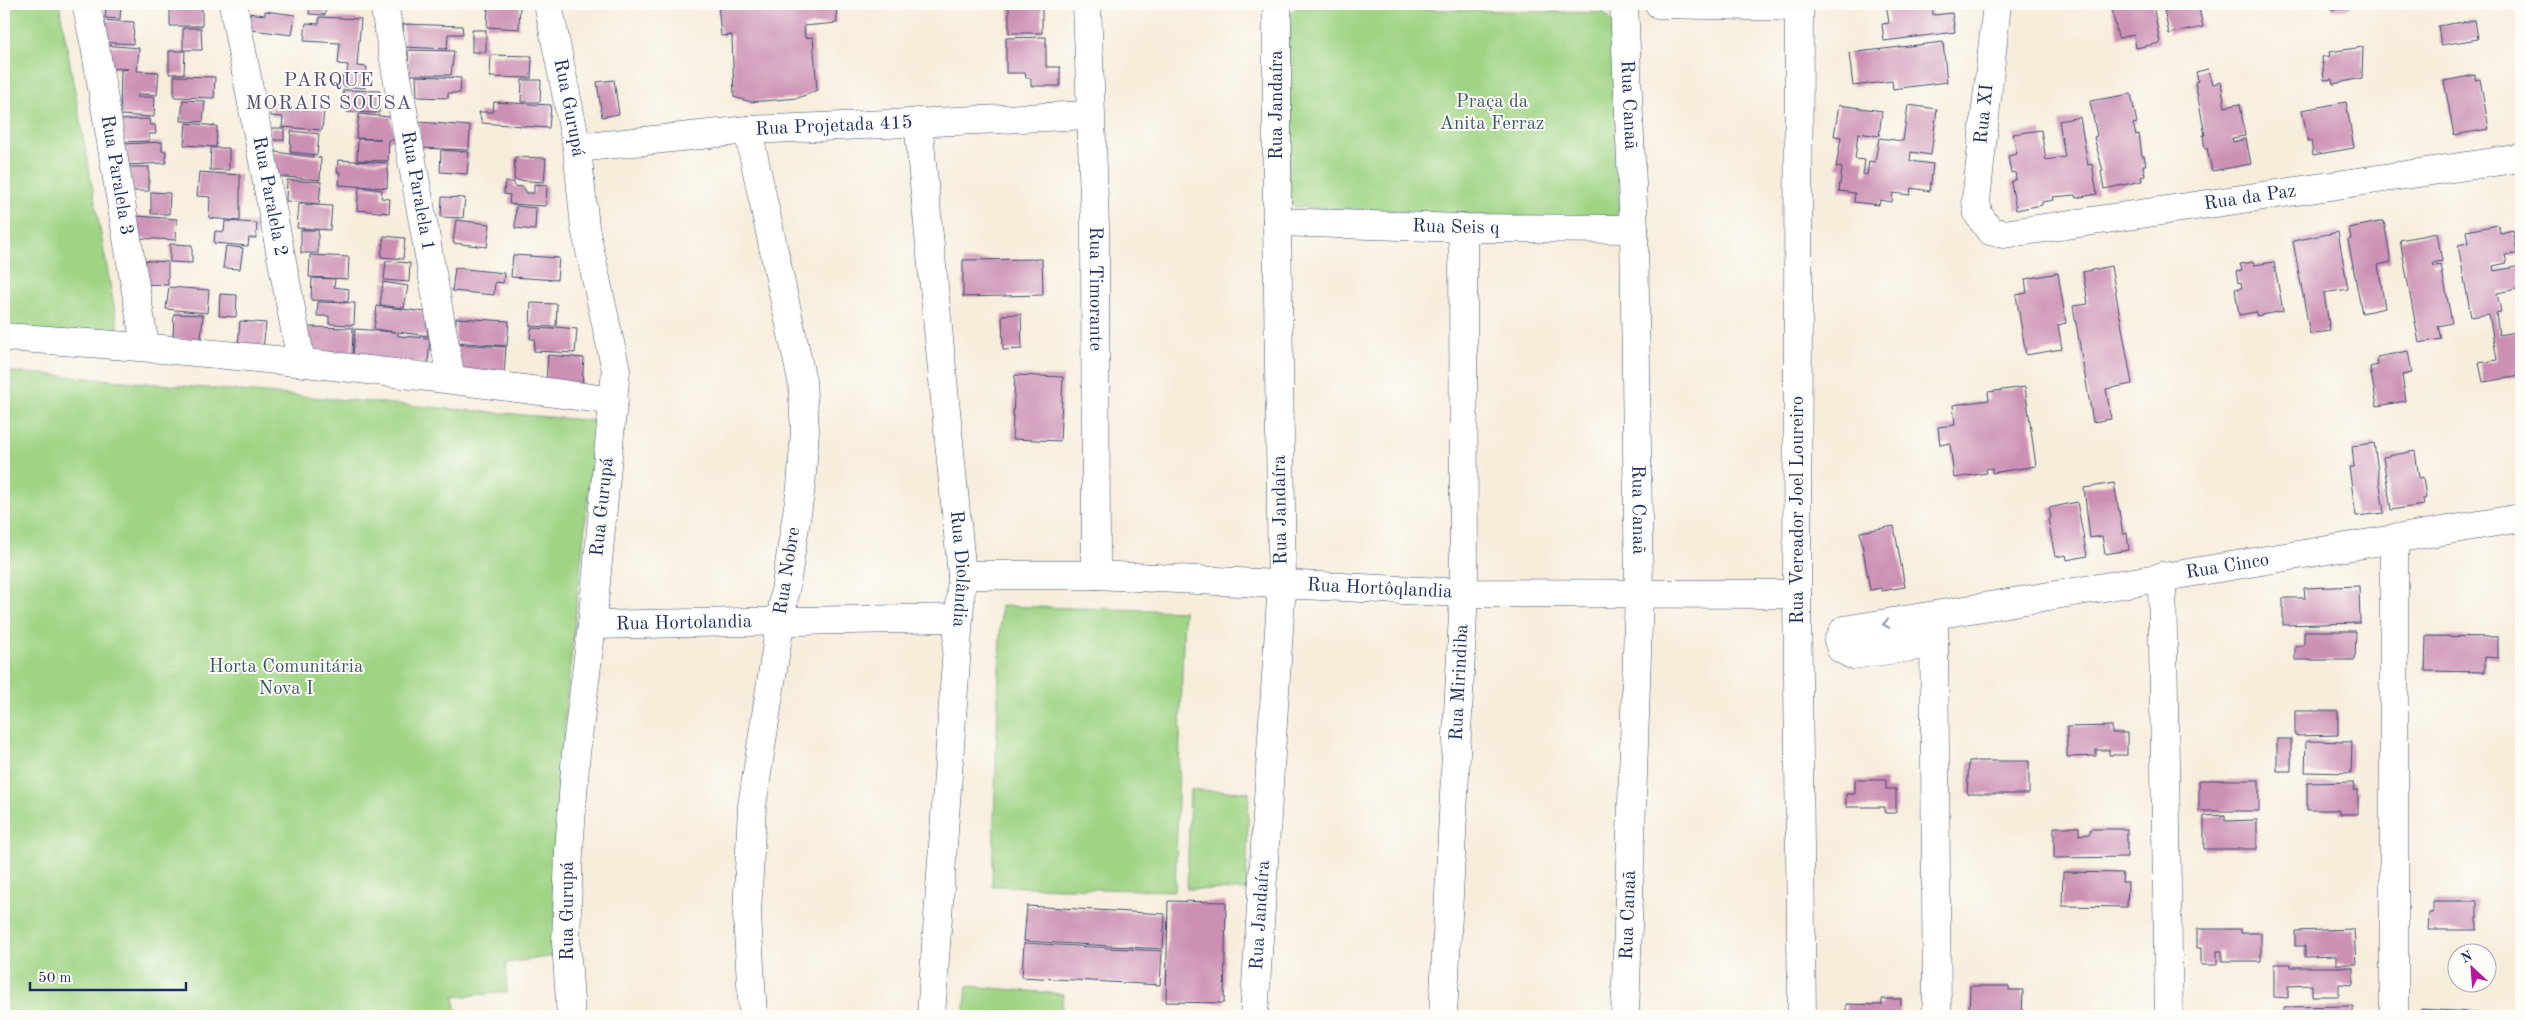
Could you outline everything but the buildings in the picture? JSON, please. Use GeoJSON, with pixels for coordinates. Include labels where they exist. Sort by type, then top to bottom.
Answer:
{"type":"FeatureCollection","features":[{"type":"Feature","properties":{"kind":"street","name":"Rua Paralela 3"},"geometry":{"type":"LineString","coordinates":[[85,4],[95,46],[145,346]]}},
{"type":"Feature","properties":{"kind":"street","name":"Rua Paralela 2"},"geometry":{"type":"LineString","coordinates":[[233,4],[301,361]]}},
{"type":"Feature","properties":{"kind":"street","name":"Rua Paralela 1"},"geometry":{"type":"LineString","coordinates":[[384,4],[451,379]]}},
{"type":"Feature","properties":{"kind":"street","name":"Rua Gurupá"},"geometry":{"type":"LineString","coordinates":[[548,4],[577,148],[585,228],[616,370],[592,625],[576,753],[569,851],[566,942],[571,1016]]}},
{"type":"Feature","properties":{"kind":"street","name":"Rua Timorante"},"geometry":{"type":"LineString","coordinates":[[1087,4],[1095,227],[1096,575]]}},
{"type":"Feature","properties":{"kind":"street","name":"Rua Jandaíra"},"geometry":{"type":"LineString","coordinates":[[1254,1016],[1282,583],[1277,222],[1277,4]]}},
{"type":"Feature","properties":{"kind":"street","name":"Rua Canaã"},"geometry":{"type":"LineString","coordinates":[[1624,4],[1634,229],[1639,593],[1625,1016]]}},
{"type":"Feature","properties":{"kind":"street"},"geometry":{"type":"LineString","coordinates":[[1659,4],[1799,5]]}},
{"type":"Feature","properties":{"kind":"street","name":"Rua XI"},"geometry":{"type":"LineString","coordinates":[[1983,222],[1978,214],[1976,201],[1997,4]]}},
{"type":"Feature","properties":{"kind":"street","name":"Rua Vereador Joel Loureiro"},"geometry":{"type":"LineString","coordinates":[[1799,5],[1797,594],[1802,1016]]}},
{"type":"Feature","properties":{"kind":"street","name":"Rua Projetada 415"},"geometry":{"type":"LineString","coordinates":[[577,148],[748,130],[1090,115]]}},
{"type":"Feature","properties":{"kind":"street","name":"Rua Diolândia"},"geometry":{"type":"LineString","coordinates":[[918,122],[962,575],[931,1016]]}},
{"type":"Feature","properties":{"kind":"street","name":"Rua Nobre"},"geometry":{"type":"LineString","coordinates":[[748,130],[802,382],[805,430],[801,487],[752,806],[747,914],[753,1016]]}},
{"type":"Feature","properties":{"kind":"street","name":"Rua da Paz"},"geometry":{"type":"LineString","coordinates":[[1983,222],[1990,231],[2004,234],[2521,158]]}},
{"type":"Feature","properties":{"kind":"street","name":"Rua Seis q"},"geometry":{"type":"LineString","coordinates":[[1277,222],[1463,228],[1634,229]]}},
{"type":"Feature","properties":{"kind":"street","name":"Rua Mirindiba"},"geometry":{"type":"LineString","coordinates":[[1443,1016],[1464,593],[1463,228]]}},
{"type":"Feature","properties":{"kind":"street"},"geometry":{"type":"LineString","coordinates":[[4,337],[145,346],[301,361],[614,401]]}},
{"type":"Feature","properties":{"kind":"street","name":"Rua Cinco"},"geometry":{"type":"LineString","coordinates":[[1934,644],[1852,655],[1841,649],[1838,641],[1844,630],[1934,617],[2162,576],[2521,518]]}},
{"type":"Feature","properties":{"kind":"street"},"geometry":{"type":"LineString","coordinates":[[2394,538],[2394,1016]]}},
{"type":"Feature","properties":{"kind":"street","name":"Rua Hortôqlandia"},"geometry":{"type":"LineString","coordinates":[[962,575],[1096,575],[1464,593],[1797,594]]}},
{"type":"Feature","properties":{"kind":"street"},"geometry":{"type":"LineString","coordinates":[[2162,576],[2168,1016]]}},
{"type":"Feature","properties":{"kind":"street"},"geometry":{"type":"LineString","coordinates":[[1934,617],[1937,1016]]}},
{"type":"Feature","properties":{"kind":"street","name":"Rua Hortolandia"},"geometry":{"type":"LineString","coordinates":[[592,625],[958,618]]}},
{"type":"Feature","properties":{"kind":"green space"},"geometry":{"type":"Polygon","coordinates":[[[29,4],[59,4],[120,339],[4,331],[4,8],[29,4]]]}},
{"type":"Feature","properties":{"kind":"green space","name":"Praça da Anita Ferraz"},"geometry":{"type":"Polygon","coordinates":[[[1298,7],[1604,13],[1617,26],[1619,210],[1615,217],[1606,221],[1296,207],[1288,202],[1288,15],[1298,7]]]}},
{"type":"Feature","properties":{"kind":"green space","name":"Horta Comunitária Nova I"},"geometry":{"type":"Polygon","coordinates":[[[4,371],[596,421],[565,715],[554,956],[506,963],[507,992],[454,997],[457,1016],[4,1016],[4,371]]]}},
{"type":"Feature","properties":{"kind":"green space"},"geometry":{"type":"Polygon","coordinates":[[[1001,606],[1184,611],[1175,891],[992,886],[1001,606]]]}},
{"type":"Feature","properties":{"kind":"green space"},"geometry":{"type":"Polygon","coordinates":[[[1190,790],[1249,792],[1246,890],[1187,889],[1190,790]]]}},
{"type":"Feature","properties":{"kind":"green space"},"geometry":{"type":"Polygon","coordinates":[[[967,986],[1063,994],[1061,1016],[964,1016],[967,986]]]}},
{"type":"Feature","properties":{"kind":"district","name":"PARQUE MORAIS SOUSA"},"geometry":{"type":"Point","coordinates":[329,92]}}]}
